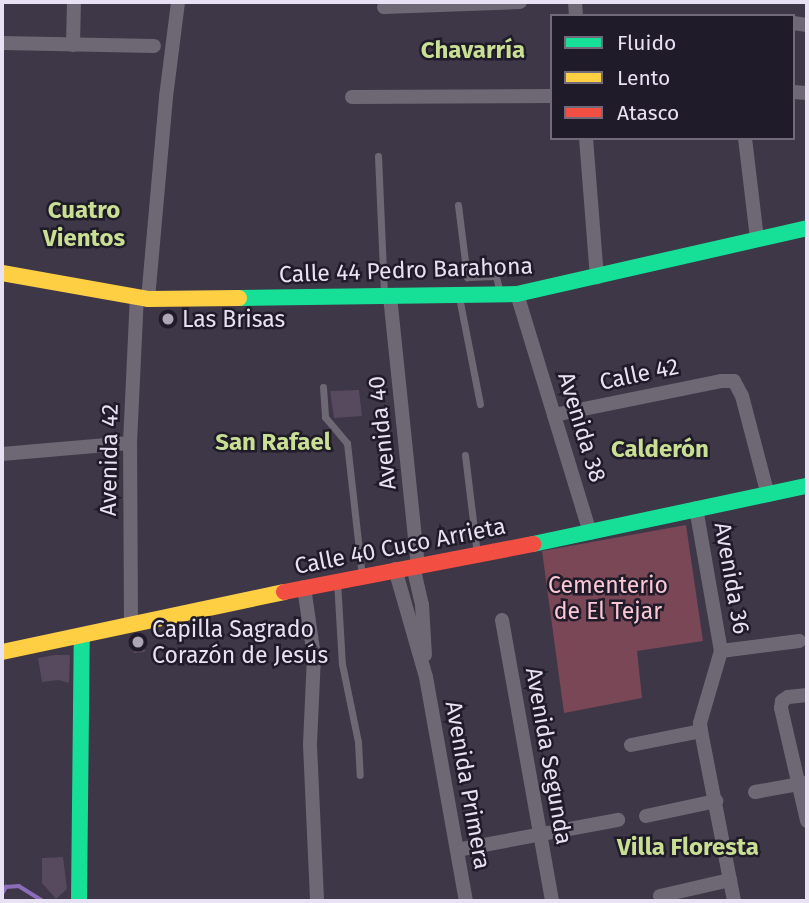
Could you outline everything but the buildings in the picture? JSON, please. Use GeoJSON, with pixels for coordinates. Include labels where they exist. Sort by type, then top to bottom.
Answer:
{"type":"FeatureCollection","features":[{"type":"Feature","properties":{"kind":"main road","name":"Calle 44 Pedro Barahona"},"geometry":{"type":"LineString","coordinates":[[2,273],[142,298],[387,296],[458,292],[517,294],[597,278],[807,228]]}},
{"type":"Feature","properties":{"kind":"main road","name":"Calle 40 Cuco Arrieta"},"geometry":{"type":"LineString","coordinates":[[2,652],[304,587],[590,533],[807,486]]}},
{"type":"Feature","properties":{"kind":"main road"},"geometry":{"type":"LineString","coordinates":[[79,901],[82,636]]}},
{"type":"Feature","properties":{"kind":"street"},"geometry":{"type":"LineString","coordinates":[[73,45],[74,2]]}},
{"type":"Feature","properties":{"kind":"street","name":"Avenida 42"},"geometry":{"type":"LineString","coordinates":[[131,623],[130,443],[142,298],[178,2]]}},
{"type":"Feature","properties":{"kind":"street"},"geometry":{"type":"LineString","coordinates":[[384,7],[520,2]]}},
{"type":"Feature","properties":{"kind":"street"},"geometry":{"type":"LineString","coordinates":[[2,43],[155,46]]}},
{"type":"Feature","properties":{"kind":"street"},"geometry":{"type":"LineString","coordinates":[[352,97],[550,96]]}},
{"type":"Feature","properties":{"kind":"street"},"geometry":{"type":"LineString","coordinates":[[586,140],[597,278]]}},
{"type":"Feature","properties":{"kind":"street"},"geometry":{"type":"LineString","coordinates":[[745,140],[757,239]]}},
{"type":"Feature","properties":{"kind":"street","name":"Avenida 38"},"geometry":{"type":"LineString","coordinates":[[517,294],[590,533]]}},
{"type":"Feature","properties":{"kind":"street","name":"Avenida 40"},"geometry":{"type":"LineString","coordinates":[[387,296],[416,565]]}},
{"type":"Feature","properties":{"kind":"street","name":"Calle 42"},"geometry":{"type":"LineString","coordinates":[[555,415],[721,381],[734,382],[743,396],[768,495]]}},
{"type":"Feature","properties":{"kind":"street"},"geometry":{"type":"LineString","coordinates":[[2,454],[130,443]]}},
{"type":"Feature","properties":{"kind":"street","name":"Avenida 36"},"geometry":{"type":"LineString","coordinates":[[696,508],[722,650],[701,731],[734,901]]}},
{"type":"Feature","properties":{"kind":"street","name":"Avenida Primera"},"geometry":{"type":"LineString","coordinates":[[416,565],[422,605],[426,677]]}},
{"type":"Feature","properties":{"kind":"street","name":"Avenida Primera"},"geometry":{"type":"LineString","coordinates":[[395,569],[426,677],[466,901]]}},
{"type":"Feature","properties":{"kind":"street"},"geometry":{"type":"LineString","coordinates":[[304,587],[314,656],[310,745],[317,901]]}},
{"type":"Feature","properties":{"kind":"street","name":"Avenida Segunda"},"geometry":{"type":"LineString","coordinates":[[502,620],[552,901]]}},
{"type":"Feature","properties":{"kind":"street"},"geometry":{"type":"LineString","coordinates":[[722,650],[799,641]]}},
{"type":"Feature","properties":{"kind":"street"},"geometry":{"type":"LineString","coordinates":[[807,695],[788,697],[782,701],[781,708],[803,783],[807,821]]}},
{"type":"Feature","properties":{"kind":"street"},"geometry":{"type":"LineString","coordinates":[[631,745],[701,731]]}},
{"type":"Feature","properties":{"kind":"street"},"geometry":{"type":"LineString","coordinates":[[755,792],[803,783]]}},
{"type":"Feature","properties":{"kind":"street"},"geometry":{"type":"LineString","coordinates":[[646,816],[716,801]]}},
{"type":"Feature","properties":{"kind":"street"},"geometry":{"type":"LineString","coordinates":[[457,850],[618,820]]}},
{"type":"Feature","properties":{"kind":"street"},"geometry":{"type":"LineString","coordinates":[[660,896],[730,880]]}},
{"type":"Feature","properties":{"kind":"lane"},"geometry":{"type":"LineString","coordinates":[[378,156],[387,296]]}},
{"type":"Feature","properties":{"kind":"lane"},"geometry":{"type":"LineString","coordinates":[[458,205],[467,277],[496,276],[500,293]]}},
{"type":"Feature","properties":{"kind":"lane"},"geometry":{"type":"LineString","coordinates":[[458,292],[480,404]]}},
{"type":"Feature","properties":{"kind":"lane"},"geometry":{"type":"LineString","coordinates":[[323,387],[325,417],[347,443],[362,576]]}},
{"type":"Feature","properties":{"kind":"lane"},"geometry":{"type":"LineString","coordinates":[[465,456],[477,554]]}},
{"type":"Feature","properties":{"kind":"lane"},"geometry":{"type":"LineString","coordinates":[[337,581],[342,664],[358,742],[360,775]]}},
{"type":"Feature","properties":{"kind":"green space","name":"Cementerio de El Tejar"},"geometry":{"type":"Polygon","coordinates":[[[686,525],[703,641],[637,651],[642,698],[564,713],[542,551],[686,525]]]}},
{"type":"Feature","properties":{"kind":"waterway"},"geometry":{"type":"LineString","coordinates":[[2,894],[6,887],[19,886],[43,901]]}},
{"type":"Feature","properties":{"kind":"traffic: fast"},"geometry":{"type":"LineString","coordinates":[[239,298],[517,294],[807,228]]}},
{"type":"Feature","properties":{"kind":"traffic: fast"},"geometry":{"type":"LineString","coordinates":[[533,544],[807,486]]}},
{"type":"Feature","properties":{"kind":"traffic: fast"},"geometry":{"type":"LineString","coordinates":[[79,901],[82,636]]}},
{"type":"Feature","properties":{"kind":"traffic: slow"},"geometry":{"type":"LineString","coordinates":[[2,273],[148,299],[239,298]]}},
{"type":"Feature","properties":{"kind":"traffic: slow"},"geometry":{"type":"LineString","coordinates":[[2,652],[284,592]]}},
{"type":"Feature","properties":{"kind":"traffic: jam"},"geometry":{"type":"LineString","coordinates":[[284,592],[533,544]]}},
{"type":"Feature","properties":{"kind":"place","name":"Las Brisas"},"geometry":{"type":"Point","coordinates":[168,319]}},
{"type":"Feature","properties":{"kind":"place","name":"Capilla Sagrado Corazón de Jesús"},"geometry":{"type":"Point","coordinates":[138,642]}},
{"type":"Feature","properties":{"kind":"district","name":"Chavarría"},"geometry":{"type":"Point","coordinates":[473,51]}},
{"type":"Feature","properties":{"kind":"district","name":"Cuatro Vientos"},"geometry":{"type":"Point","coordinates":[84,225]}},
{"type":"Feature","properties":{"kind":"district","name":"San Rafael"},"geometry":{"type":"Point","coordinates":[273,443]}},
{"type":"Feature","properties":{"kind":"district","name":"Calderón"},"geometry":{"type":"Point","coordinates":[660,450]}},
{"type":"Feature","properties":{"kind":"district","name":"Villa Floresta"},"geometry":{"type":"Point","coordinates":[688,848]}}]}
